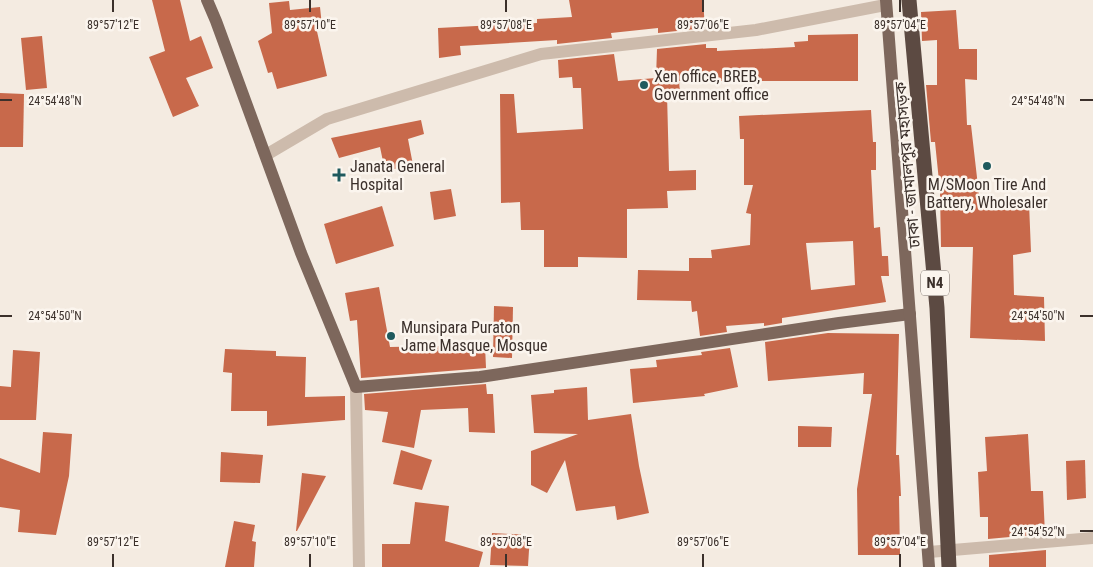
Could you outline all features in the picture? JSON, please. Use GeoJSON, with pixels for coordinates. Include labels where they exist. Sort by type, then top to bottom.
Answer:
{"type":"FeatureCollection","features":[{"type":"Feature","properties":{"kind":"highway","name":"ঢাকা - জামালপুর মহাসড়ক"},"geometry":{"type":"LineString","coordinates":[[909,0],[937,308],[950,567]]}},
{"type":"Feature","properties":{"kind":"main road"},"geometry":{"type":"LineString","coordinates":[[207,0],[301,253],[356,387],[480,377],[910,314]]}},
{"type":"Feature","properties":{"kind":"main road"},"geometry":{"type":"LineString","coordinates":[[885,3],[929,567]]}},
{"type":"Feature","properties":{"kind":"street"},"geometry":{"type":"LineString","coordinates":[[266,155],[327,119],[541,54],[756,30],[885,3]]}},
{"type":"Feature","properties":{"kind":"street"},"geometry":{"type":"LineString","coordinates":[[356,387],[359,567]]}},
{"type":"Feature","properties":{"kind":"street"},"geometry":{"type":"LineString","coordinates":[[929,552],[1093,538]]}},
{"type":"Feature","properties":{"kind":"building"},"geometry":{"type":"Polygon","coordinates":[[[152,0],[180,0],[190,41],[201,36],[213,68],[186,78],[199,106],[173,117],[149,57],[165,51],[152,0]]]}},
{"type":"Feature","properties":{"kind":"building"},"geometry":{"type":"Polygon","coordinates":[[[569,0],[703,0],[705,28],[658,33],[658,28],[611,33],[612,38],[557,44],[557,40],[460,46],[461,55],[439,58],[438,28],[537,23],[537,19],[572,17],[569,0]]]}},
{"type":"Feature","properties":{"kind":"building"},"geometry":{"type":"Polygon","coordinates":[[[289,1],[290,10],[320,7],[322,26],[316,27],[327,76],[277,89],[272,72],[268,73],[258,41],[272,33],[269,3],[289,1]]]}},
{"type":"Feature","properties":{"kind":"building"},"geometry":{"type":"Polygon","coordinates":[[[956,10],[959,49],[977,49],[977,80],[965,79],[967,125],[971,125],[979,195],[1029,203],[1031,252],[1013,255],[1014,295],[1044,297],[1045,341],[970,338],[973,247],[941,247],[940,191],[935,142],[931,142],[926,85],[937,85],[937,40],[922,41],[921,12],[956,10]]]}},
{"type":"Feature","properties":{"kind":"building"},"geometry":{"type":"Polygon","coordinates":[[[858,34],[858,81],[679,81],[680,93],[667,94],[669,171],[696,170],[696,190],[667,191],[668,208],[627,209],[627,258],[578,257],[578,267],[544,267],[544,230],[521,230],[520,202],[501,203],[500,94],[514,94],[517,133],[583,129],[581,88],[573,88],[572,77],[559,78],[558,60],[614,54],[618,81],[656,78],[657,49],[706,44],[706,48],[717,48],[717,51],[795,47],[794,42],[808,41],[808,35],[858,34]]]}},
{"type":"Feature","properties":{"kind":"building"},"geometry":{"type":"Polygon","coordinates":[[[42,36],[47,88],[26,90],[21,38],[42,36]]]}},
{"type":"Feature","properties":{"kind":"building"},"geometry":{"type":"Polygon","coordinates":[[[0,93],[24,94],[23,147],[0,147],[0,93]]]}},
{"type":"Feature","properties":{"kind":"building"},"geometry":{"type":"Polygon","coordinates":[[[871,110],[873,142],[876,142],[876,170],[871,170],[874,228],[880,227],[882,256],[888,256],[889,276],[881,276],[886,302],[782,318],[782,323],[764,326],[764,323],[726,326],[727,332],[700,336],[697,311],[692,312],[691,301],[637,300],[638,270],[689,271],[689,258],[712,258],[711,250],[750,245],[751,214],[746,213],[753,185],[744,185],[744,139],[740,139],[739,116],[871,110]],[[853,241],[806,243],[811,290],[855,285],[853,241]]]}},
{"type":"Feature","properties":{"kind":"building"},"geometry":{"type":"Polygon","coordinates":[[[421,120],[424,134],[408,139],[413,165],[385,171],[380,147],[339,158],[331,138],[421,120]]]}},
{"type":"Feature","properties":{"kind":"building"},"geometry":{"type":"Polygon","coordinates":[[[451,189],[456,216],[434,220],[430,192],[451,189]]]}},
{"type":"Feature","properties":{"kind":"building"},"geometry":{"type":"Polygon","coordinates":[[[382,206],[394,246],[336,264],[324,224],[382,206]]]}},
{"type":"Feature","properties":{"kind":"building"},"geometry":{"type":"Polygon","coordinates":[[[379,287],[390,347],[485,345],[486,368],[361,378],[357,320],[350,321],[345,293],[379,287]]]}},
{"type":"Feature","properties":{"kind":"building"},"geometry":{"type":"Polygon","coordinates":[[[494,306],[513,307],[512,358],[493,357],[494,306]]]}},
{"type":"Feature","properties":{"kind":"building"},"geometry":{"type":"Polygon","coordinates":[[[828,333],[899,334],[896,455],[899,455],[901,496],[899,496],[900,555],[858,555],[857,489],[872,394],[863,394],[864,373],[768,381],[765,342],[828,333]]]}},
{"type":"Feature","properties":{"kind":"building"},"geometry":{"type":"Polygon","coordinates":[[[730,348],[738,387],[704,394],[705,396],[633,403],[630,369],[657,367],[656,360],[702,355],[701,352],[730,348]]]}},
{"type":"Feature","properties":{"kind":"building"},"geometry":{"type":"Polygon","coordinates":[[[225,349],[276,351],[276,356],[306,357],[305,397],[345,396],[345,420],[267,426],[267,411],[231,411],[232,373],[223,372],[225,349]]]}},
{"type":"Feature","properties":{"kind":"building"},"geometry":{"type":"Polygon","coordinates":[[[13,350],[40,352],[36,420],[0,420],[0,386],[11,387],[13,350]]]}},
{"type":"Feature","properties":{"kind":"building"},"geometry":{"type":"Polygon","coordinates":[[[486,384],[487,394],[493,394],[495,433],[469,432],[468,408],[421,410],[414,448],[382,442],[388,412],[365,410],[364,394],[486,384]]]}},
{"type":"Feature","properties":{"kind":"building"},"geometry":{"type":"Polygon","coordinates":[[[587,387],[588,420],[631,414],[649,513],[617,520],[615,506],[576,511],[565,460],[547,493],[531,485],[531,451],[578,434],[534,433],[531,395],[554,393],[554,390],[587,387]]]}},
{"type":"Feature","properties":{"kind":"building"},"geometry":{"type":"Polygon","coordinates":[[[798,426],[832,427],[831,447],[798,447],[798,426]]]}},
{"type":"Feature","properties":{"kind":"building"},"geometry":{"type":"Polygon","coordinates":[[[43,432],[72,434],[69,476],[56,535],[18,532],[20,510],[0,507],[0,458],[40,473],[43,432]]]}},
{"type":"Feature","properties":{"kind":"building"},"geometry":{"type":"Polygon","coordinates":[[[1028,434],[1031,491],[1043,491],[1045,534],[988,539],[988,517],[980,517],[978,472],[987,471],[985,437],[1028,434]]]}},
{"type":"Feature","properties":{"kind":"building"},"geometry":{"type":"Polygon","coordinates":[[[401,450],[432,460],[422,490],[393,484],[401,450]]]}},
{"type":"Feature","properties":{"kind":"building"},"geometry":{"type":"Polygon","coordinates":[[[221,452],[263,455],[260,483],[220,482],[221,452]]]}},
{"type":"Feature","properties":{"kind":"building"},"geometry":{"type":"Polygon","coordinates":[[[1085,460],[1086,498],[1067,500],[1066,461],[1085,460]]]}},
{"type":"Feature","properties":{"kind":"building"},"geometry":{"type":"Polygon","coordinates":[[[302,473],[326,476],[296,531],[302,473]]]}},
{"type":"Feature","properties":{"kind":"building"},"geometry":{"type":"Polygon","coordinates":[[[415,502],[449,506],[445,541],[483,552],[479,567],[382,567],[382,544],[410,544],[415,502]]]}},
{"type":"Feature","properties":{"kind":"building"},"geometry":{"type":"Polygon","coordinates":[[[234,521],[255,525],[252,541],[256,542],[254,567],[225,567],[234,521]]]}},
{"type":"Feature","properties":{"kind":"building"},"geometry":{"type":"Polygon","coordinates":[[[492,533],[530,535],[528,566],[490,565],[492,533]]]}},
{"type":"Feature","properties":{"kind":"building"},"geometry":{"type":"Polygon","coordinates":[[[1046,550],[1046,567],[989,567],[989,555],[1046,550]]]}},
{"type":"Feature","properties":{"kind":"place","name":"Xen office, BREB, Government office"},"geometry":{"type":"Point","coordinates":[644,85]}},
{"type":"Feature","properties":{"kind":"place","name":"M/SMoon Tire And Battery, Wholesaler"},"geometry":{"type":"Point","coordinates":[987,166]}},
{"type":"Feature","properties":{"kind":"place","name":"Janata General Hospital"},"geometry":{"type":"Point","coordinates":[339,175]}},
{"type":"Feature","properties":{"kind":"place","name":"Munsipara Puraton Jame Masque, Mosque"},"geometry":{"type":"Point","coordinates":[391,336]}}]}
